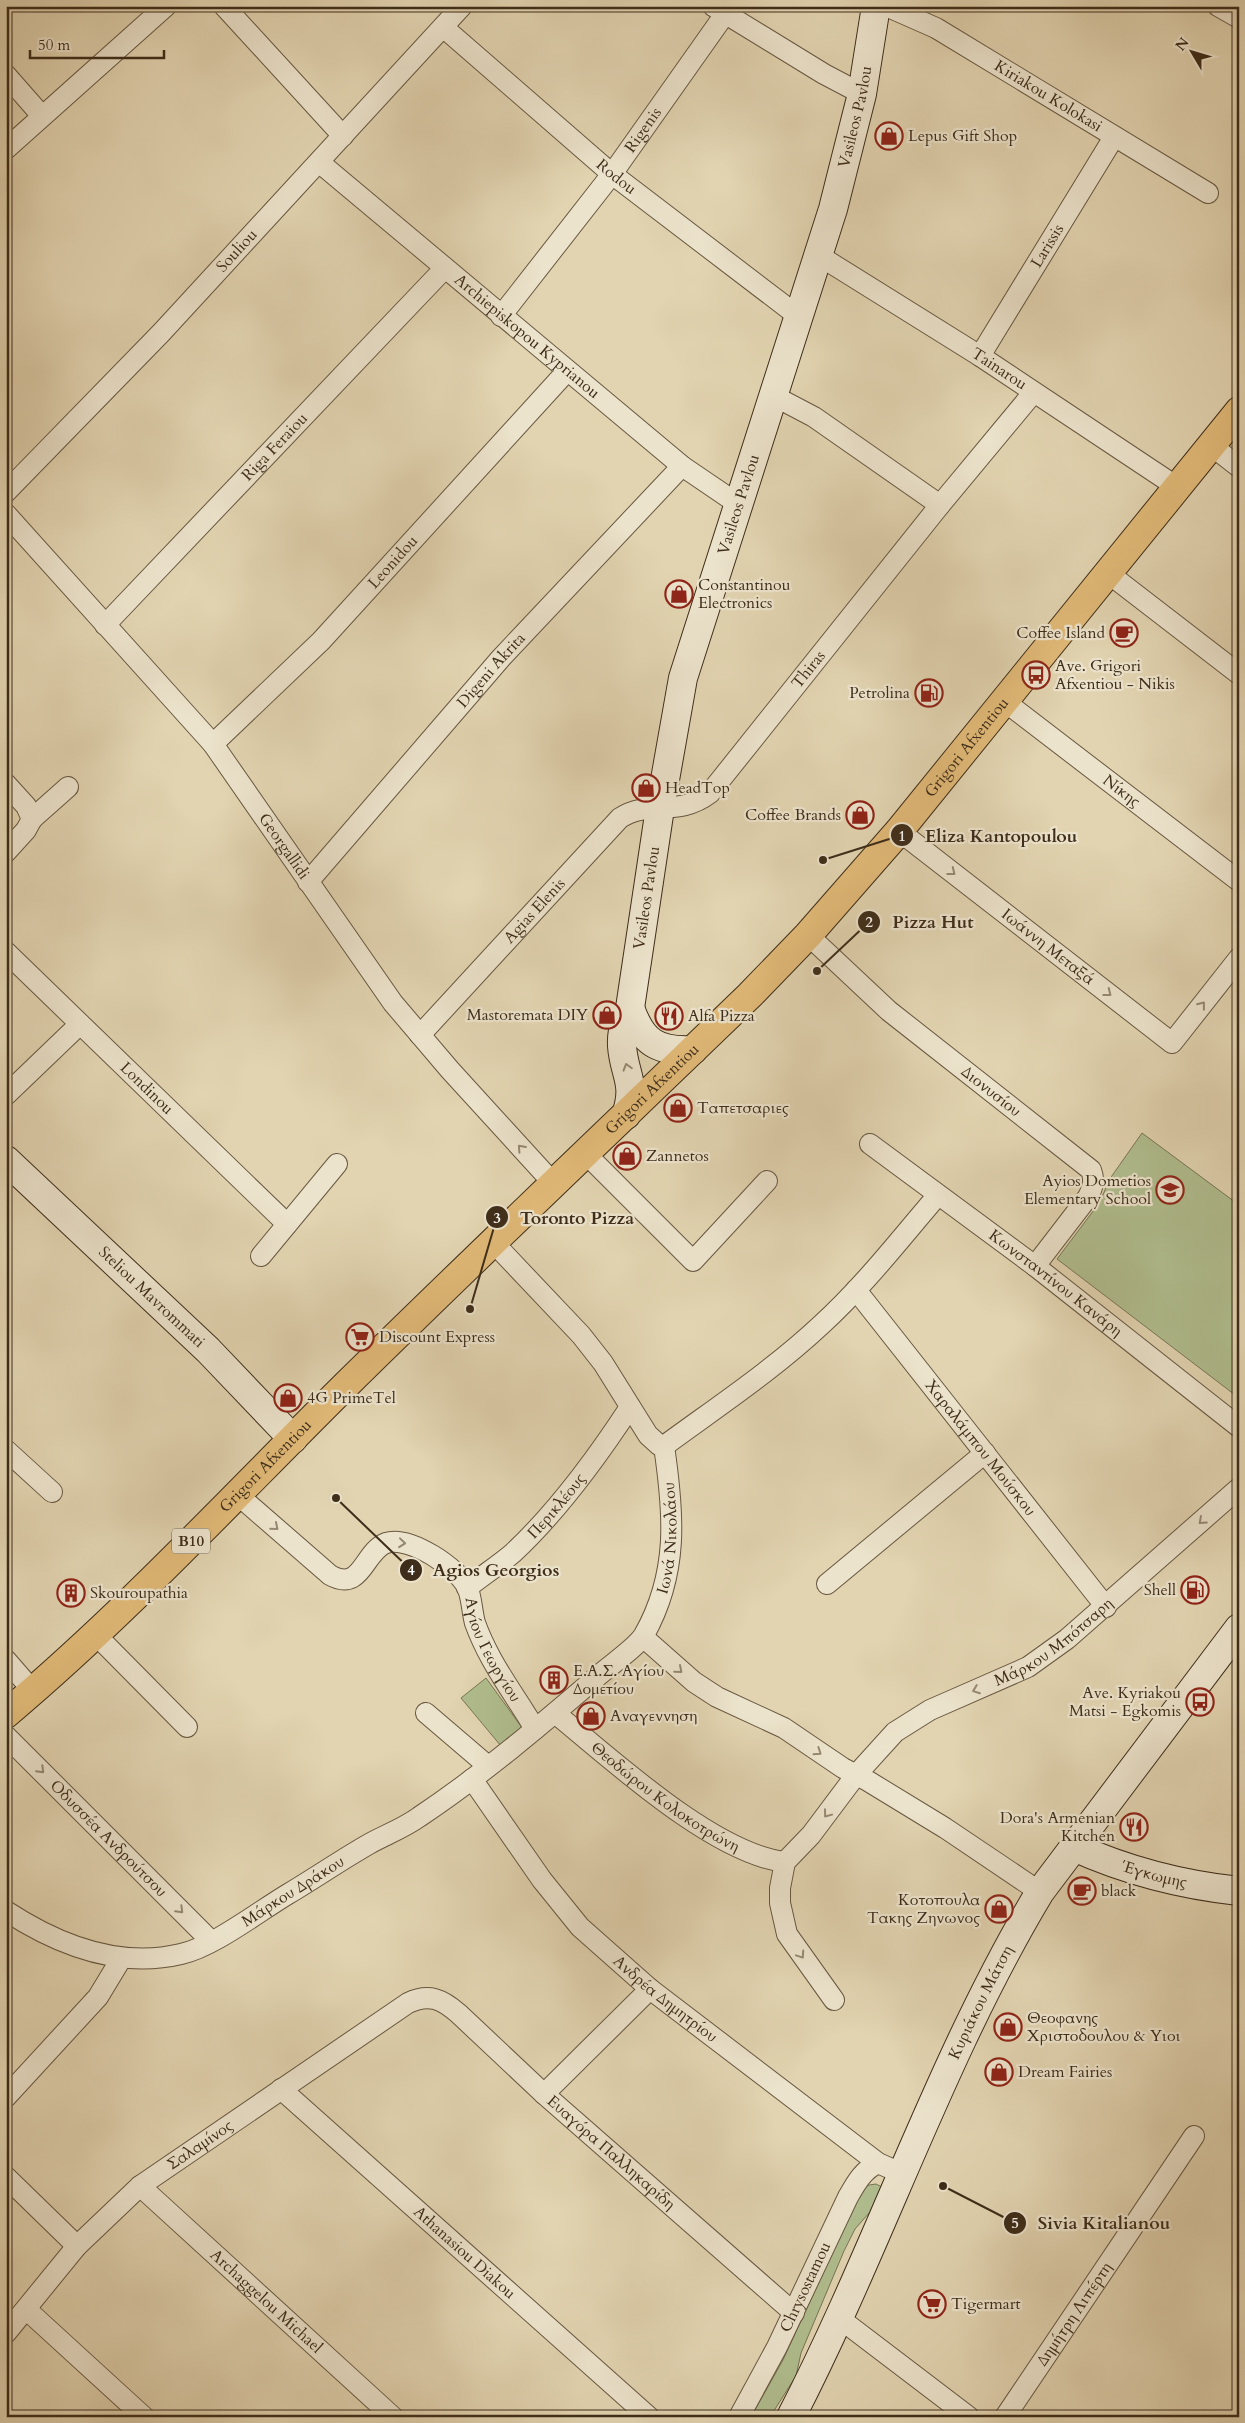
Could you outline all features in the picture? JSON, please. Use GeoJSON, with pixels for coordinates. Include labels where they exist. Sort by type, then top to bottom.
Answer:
{"type":"FeatureCollection","features":[{"type":"Feature","properties":{"kind":"main road","name":"Grigori Afxentiou"},"geometry":{"type":"LineString","coordinates":[[6,1714],[96,1635],[492,1241],[693,1050],[808,934],[900,831],[1239,411]]}},
{"type":"Feature","properties":{"kind":"street"},"geometry":{"type":"LineString","coordinates":[[6,149],[166,6]]}},
{"type":"Feature","properties":{"kind":"street"},"geometry":{"type":"LineString","coordinates":[[224,6],[343,136]]}},
{"type":"Feature","properties":{"kind":"street","name":"Souliou"},"geometry":{"type":"LineString","coordinates":[[6,492],[161,333],[320,163],[462,6]]}},
{"type":"Feature","properties":{"kind":"street","name":"Vasileos Pavlou"},"geometry":{"type":"LineString","coordinates":[[626,1114],[632,1093],[622,1046],[623,1031],[630,1008],[660,808],[683,678],[818,255],[862,94],[876,6]]}},
{"type":"Feature","properties":{"kind":"street","name":"Kiriakou Kolokasi"},"geometry":{"type":"LineString","coordinates":[[886,6],[936,28],[1208,193]]}},
{"type":"Feature","properties":{"kind":"street"},"geometry":{"type":"LineString","coordinates":[[1218,6],[1239,18]]}},
{"type":"Feature","properties":{"kind":"street"},"geometry":{"type":"LineString","coordinates":[[719,10],[824,74],[862,94]]}},
{"type":"Feature","properties":{"kind":"street","name":"Rigenis"},"geometry":{"type":"LineString","coordinates":[[501,316],[612,174],[719,10]]}},
{"type":"Feature","properties":{"kind":"street","name":"Rodou"},"geometry":{"type":"LineString","coordinates":[[443,26],[612,174],[798,316]]}},
{"type":"Feature","properties":{"kind":"street"},"geometry":{"type":"LineString","coordinates":[[6,75],[42,116]]}},
{"type":"Feature","properties":{"kind":"street","name":"Larissis"},"geometry":{"type":"LineString","coordinates":[[980,356],[1114,137]]}},
{"type":"Feature","properties":{"kind":"street","name":"Archiepiskopou Kyprianou"},"geometry":{"type":"LineString","coordinates":[[320,163],[444,269],[682,466],[738,504]]}},
{"type":"Feature","properties":{"kind":"street","name":"Tainarou"},"geometry":{"type":"LineString","coordinates":[[818,255],[980,356],[1177,487]]}},
{"type":"Feature","properties":{"kind":"street","name":"Riga Feraiou"},"geometry":{"type":"LineString","coordinates":[[105,625],[444,269]]}},
{"type":"Feature","properties":{"kind":"street","name":"Leonidou"},"geometry":{"type":"LineString","coordinates":[[212,744],[321,641],[567,371]]}},
{"type":"Feature","properties":{"kind":"street","name":"Thiras"},"geometry":{"type":"LineString","coordinates":[[660,808],[681,808],[693,804],[710,793],[940,505],[1033,393]]}},
{"type":"Feature","properties":{"kind":"street"},"geometry":{"type":"LineString","coordinates":[[774,396],[814,417],[940,505]]}},
{"type":"Feature","properties":{"kind":"street"},"geometry":{"type":"LineString","coordinates":[[1212,446],[1239,467]]}},
{"type":"Feature","properties":{"kind":"street","name":"Digeni Akrita"},"geometry":{"type":"LineString","coordinates":[[308,882],[502,658],[682,466]]}},
{"type":"Feature","properties":{"kind":"street","name":"Georgallidi"},"geometry":{"type":"LineString","coordinates":[[6,514],[212,744],[378,985],[420,1035],[554,1184]]}},
{"type":"Feature","properties":{"kind":"street"},"geometry":{"type":"LineString","coordinates":[[1108,573],[1239,674]]}},
{"type":"Feature","properties":{"kind":"street","name":"Νίκης"},"geometry":{"type":"LineString","coordinates":[[1004,701],[1239,881]]}},
{"type":"Feature","properties":{"kind":"street"},"geometry":{"type":"LineString","coordinates":[[6,784],[26,806],[32,819]]}},
{"type":"Feature","properties":{"kind":"street"},"geometry":{"type":"LineString","coordinates":[[6,852],[26,830],[32,819],[68,786]]}},
{"type":"Feature","properties":{"kind":"street","name":"Agias Elenis"},"geometry":{"type":"LineString","coordinates":[[420,1035],[620,818],[635,810],[660,808]]}},
{"type":"Feature","properties":{"kind":"street","name":"Ιωάννη Μεταξά"},"geometry":{"type":"LineString","coordinates":[[900,831],[1172,1043],[1239,958]]}},
{"type":"Feature","properties":{"kind":"street","name":"Διονυσίου"},"geometry":{"type":"LineString","coordinates":[[808,934],[889,1012],[1091,1170],[1094,1176],[1093,1186],[1088,1197],[1035,1266]]}},
{"type":"Feature","properties":{"kind":"street","name":"Londinou"},"geometry":{"type":"LineString","coordinates":[[6,952],[287,1224]]}},
{"type":"Feature","properties":{"kind":"street"},"geometry":{"type":"LineString","coordinates":[[630,1008],[638,1029],[650,1041],[669,1050],[693,1050]]}},
{"type":"Feature","properties":{"kind":"street"},"geometry":{"type":"LineString","coordinates":[[6,1094],[80,1024]]}},
{"type":"Feature","properties":{"kind":"street","name":"Κωνσταντίνου Κανάρη"},"geometry":{"type":"LineString","coordinates":[[870,1144],[1035,1266],[1239,1427]]}},
{"type":"Feature","properties":{"kind":"street"},"geometry":{"type":"LineString","coordinates":[[585,1154],[693,1261],[767,1181]]}},
{"type":"Feature","properties":{"kind":"street","name":"Steliou Mavrommati"},"geometry":{"type":"LineString","coordinates":[[6,1160],[208,1350],[293,1439]]}},
{"type":"Feature","properties":{"kind":"street"},"geometry":{"type":"LineString","coordinates":[[261,1256],[337,1164]]}},
{"type":"Feature","properties":{"kind":"street"},"geometry":{"type":"LineString","coordinates":[[492,1241],[581,1335],[603,1363],[648,1435],[664,1446],[784,1357],[822,1325],[856,1290],[938,1194]]}},
{"type":"Feature","properties":{"kind":"street","name":"Χαραλάμπου Μούσκου"},"geometry":{"type":"LineString","coordinates":[[856,1290],[1106,1607]]}},
{"type":"Feature","properties":{"kind":"street","name":"Περικλέους"},"geometry":{"type":"LineString","coordinates":[[467,1588],[512,1553],[556,1506],[597,1457],[630,1407]]}},
{"type":"Feature","properties":{"kind":"street","name":"Ιωνά Νικολάου"},"geometry":{"type":"LineString","coordinates":[[642,1638],[665,1586],[672,1547],[671,1495],[664,1446]]}},
{"type":"Feature","properties":{"kind":"street"},"geometry":{"type":"LineString","coordinates":[[6,1450],[52,1492]]}},
{"type":"Feature","properties":{"kind":"street"},"geometry":{"type":"LineString","coordinates":[[827,1584],[986,1453]]}},
{"type":"Feature","properties":{"kind":"street","name":"Μάρκου Μπότσαρη"},"geometry":{"type":"LineString","coordinates":[[856,1775],[895,1732],[915,1718],[1028,1667],[1067,1640],[1239,1488]]}},
{"type":"Feature","properties":{"kind":"street","name":"Αγίου Γεωργίου"},"geometry":{"type":"LineString","coordinates":[[238,1495],[335,1578],[350,1579],[357,1575],[379,1547],[394,1541],[404,1541],[432,1555],[448,1567],[467,1588],[476,1624],[490,1657],[536,1729]]}},
{"type":"Feature","properties":{"kind":"street","name":"Κυριάκου Μάτση"},"geometry":{"type":"LineString","coordinates":[[791,2417],[839,2318],[976,2007],[1040,1892],[1239,1628]]}},
{"type":"Feature","properties":{"kind":"street"},"geometry":{"type":"LineString","coordinates":[[96,1635],[187,1727]]}},
{"type":"Feature","properties":{"kind":"street"},"geometry":{"type":"LineString","coordinates":[[642,1638],[717,1697],[784,1728],[856,1775],[945,1828],[1040,1892]]}},
{"type":"Feature","properties":{"kind":"street","name":"Μάρκου Δράκου"},"geometry":{"type":"LineString","coordinates":[[6,1911],[70,1945],[120,1959],[154,1959],[183,1954],[211,1941],[369,1844],[418,1819],[536,1729],[642,1638]]}},
{"type":"Feature","properties":{"kind":"street"},"geometry":{"type":"LineString","coordinates":[[6,1660],[33,1691]]}},
{"type":"Feature","properties":{"kind":"street"},"geometry":{"type":"LineString","coordinates":[[426,1713],[488,1766]]}},
{"type":"Feature","properties":{"kind":"street","name":"Θεοδώρου Κολοκοτρώνη"},"geometry":{"type":"LineString","coordinates":[[555,1713],[633,1776],[705,1828],[761,1858],[785,1862]]}},
{"type":"Feature","properties":{"kind":"street","name":"Οδυσσέα Ανδρούτσου"},"geometry":{"type":"LineString","coordinates":[[6,1736],[211,1941]]}},
{"type":"Feature","properties":{"kind":"street"},"geometry":{"type":"LineString","coordinates":[[834,2000],[787,1934],[780,1903],[780,1888],[785,1862],[810,1835],[856,1775]]}},
{"type":"Feature","properties":{"kind":"street","name":"Ανδρέα Δημητρίου"},"geometry":{"type":"LineString","coordinates":[[472,1778],[561,1905],[587,1933],[650,1989],[878,2164],[903,2174]]}},
{"type":"Feature","properties":{"kind":"street","name":"Έγκωμης"},"geometry":{"type":"LineString","coordinates":[[1074,1847],[1108,1862],[1152,1874],[1239,1891]]}},
{"type":"Feature","properties":{"kind":"street"},"geometry":{"type":"LineString","coordinates":[[6,2097],[98,1997],[120,1959]]}},
{"type":"Feature","properties":{"kind":"street"},"geometry":{"type":"LineString","coordinates":[[544,2094],[650,1989]]}},
{"type":"Feature","properties":{"kind":"street","name":"Σαλαμίνος"},"geometry":{"type":"LineString","coordinates":[[6,2333],[27,2310],[77,2246],[140,2186],[408,2003],[420,1997],[428,1997]]}},
{"type":"Feature","properties":{"kind":"street","name":"Ευαγόρα Παλληκαρίδη"},"geometry":{"type":"LineString","coordinates":[[428,1997],[451,2007],[544,2094],[794,2313]]}},
{"type":"Feature","properties":{"kind":"street","name":"Athanasiou Diakou"},"geometry":{"type":"LineString","coordinates":[[281,2089],[649,2417]]}},
{"type":"Feature","properties":{"kind":"street","name":"Δημήτρη Λιπέρτη"},"geometry":{"type":"LineString","coordinates":[[1005,2417],[1194,2136]]}},
{"type":"Feature","properties":{"kind":"street","name":"Chrysostamou"},"geometry":{"type":"LineString","coordinates":[[739,2417],[794,2313],[848,2197],[862,2175],[870,2167],[878,2164]]}},
{"type":"Feature","properties":{"kind":"street"},"geometry":{"type":"LineString","coordinates":[[6,2177],[77,2246]]}},
{"type":"Feature","properties":{"kind":"street","name":"Archaggelou Michael"},"geometry":{"type":"LineString","coordinates":[[140,2186],[393,2417]]}},
{"type":"Feature","properties":{"kind":"street"},"geometry":{"type":"LineString","coordinates":[[27,2310],[144,2417]]}},
{"type":"Feature","properties":{"kind":"street"},"geometry":{"type":"LineString","coordinates":[[839,2318],[970,2417]]}},
{"type":"Feature","properties":{"kind":"green space","name":"Ayios Dometios Elementary School"},"geometry":{"type":"Polygon","coordinates":[[[1142,1133],[1239,1205],[1239,1398],[1057,1259],[1100,1202],[1109,1180],[1142,1133]]]}},
{"type":"Feature","properties":{"kind":"green space"},"geometry":{"type":"Polygon","coordinates":[[[486,1678],[523,1729],[501,1746],[461,1698],[486,1678]]]}},
{"type":"Feature","properties":{"kind":"green space"},"geometry":{"type":"Polygon","coordinates":[[[876,2184],[882,2187],[870,2212],[855,2229],[844,2251],[801,2353],[796,2376],[770,2417],[751,2417],[783,2360],[861,2190],[869,2185],[876,2184]]]}},
{"type":"Feature","properties":{"kind":"place","name":"Lepus Gift Shop"},"geometry":{"type":"Point","coordinates":[889,136]}},
{"type":"Feature","properties":{"kind":"place","name":"Constantinou Electronics"},"geometry":{"type":"Point","coordinates":[679,594]}},
{"type":"Feature","properties":{"kind":"place","name":"Coffee Island"},"geometry":{"type":"Point","coordinates":[1124,633]}},
{"type":"Feature","properties":{"kind":"place","name":"Ave. Grigori Afxentiou - Nikis"},"geometry":{"type":"Point","coordinates":[1036,675]}},
{"type":"Feature","properties":{"kind":"place","name":"Petrolina"},"geometry":{"type":"Point","coordinates":[929,693]}},
{"type":"Feature","properties":{"kind":"place","name":"HeadTop"},"geometry":{"type":"Point","coordinates":[646,788]}},
{"type":"Feature","properties":{"kind":"place","name":"Coffee Brands"},"geometry":{"type":"Point","coordinates":[860,815]}},
{"type":"Feature","properties":{"kind":"place","name":"Eliza Kantopoulou"},"geometry":{"type":"Point","coordinates":[823,860]}},
{"type":"Feature","properties":{"kind":"place","name":"Pizza Hut"},"geometry":{"type":"Point","coordinates":[817,971]}},
{"type":"Feature","properties":{"kind":"place","name":"Mastoremata DIY"},"geometry":{"type":"Point","coordinates":[607,1015]}},
{"type":"Feature","properties":{"kind":"place","name":"Alfa Pizza"},"geometry":{"type":"Point","coordinates":[669,1016]}},
{"type":"Feature","properties":{"kind":"place","name":"Ταπετσαριες"},"geometry":{"type":"Point","coordinates":[678,1108]}},
{"type":"Feature","properties":{"kind":"place","name":"Zannetos"},"geometry":{"type":"Point","coordinates":[627,1156]}},
{"type":"Feature","properties":{"kind":"place","name":"Ayios Dometios Elementary School"},"geometry":{"type":"Point","coordinates":[1170,1190]}},
{"type":"Feature","properties":{"kind":"place","name":"Toronto Pizza"},"geometry":{"type":"Point","coordinates":[470,1309]}},
{"type":"Feature","properties":{"kind":"place","name":"Discount Express"},"geometry":{"type":"Point","coordinates":[360,1337]}},
{"type":"Feature","properties":{"kind":"place","name":"4G PrimeTel"},"geometry":{"type":"Point","coordinates":[288,1398]}},
{"type":"Feature","properties":{"kind":"place","name":"Agios Georgios"},"geometry":{"type":"Point","coordinates":[336,1498]}},
{"type":"Feature","properties":{"kind":"place","name":"Shell"},"geometry":{"type":"Point","coordinates":[1195,1590]}},
{"type":"Feature","properties":{"kind":"place","name":"Skouroupathia"},"geometry":{"type":"Point","coordinates":[71,1593]}},
{"type":"Feature","properties":{"kind":"place","name":"Ε.Α.Σ. Αγίου Δομετίου"},"geometry":{"type":"Point","coordinates":[554,1680]}},
{"type":"Feature","properties":{"kind":"place","name":"Ave. Kyriakou Matsi - Egkomis"},"geometry":{"type":"Point","coordinates":[1200,1702]}},
{"type":"Feature","properties":{"kind":"place","name":"Αναγεννηση"},"geometry":{"type":"Point","coordinates":[591,1716]}},
{"type":"Feature","properties":{"kind":"place","name":"Dora's Armenian Kitchen"},"geometry":{"type":"Point","coordinates":[1134,1827]}},
{"type":"Feature","properties":{"kind":"place","name":"black"},"geometry":{"type":"Point","coordinates":[1082,1891]}},
{"type":"Feature","properties":{"kind":"place","name":"Κοτοπουλα Τακης Ζηνωνος"},"geometry":{"type":"Point","coordinates":[999,1909]}},
{"type":"Feature","properties":{"kind":"place","name":"Θεοφανης Χριστοδουλου & Υιοι"},"geometry":{"type":"Point","coordinates":[1008,2027]}},
{"type":"Feature","properties":{"kind":"place","name":"Dream Fairies"},"geometry":{"type":"Point","coordinates":[999,2072]}},
{"type":"Feature","properties":{"kind":"place","name":"Sivia Kitalianou"},"geometry":{"type":"Point","coordinates":[943,2186]}},
{"type":"Feature","properties":{"kind":"place","name":"Tigermart"},"geometry":{"type":"Point","coordinates":[932,2304]}}]}
